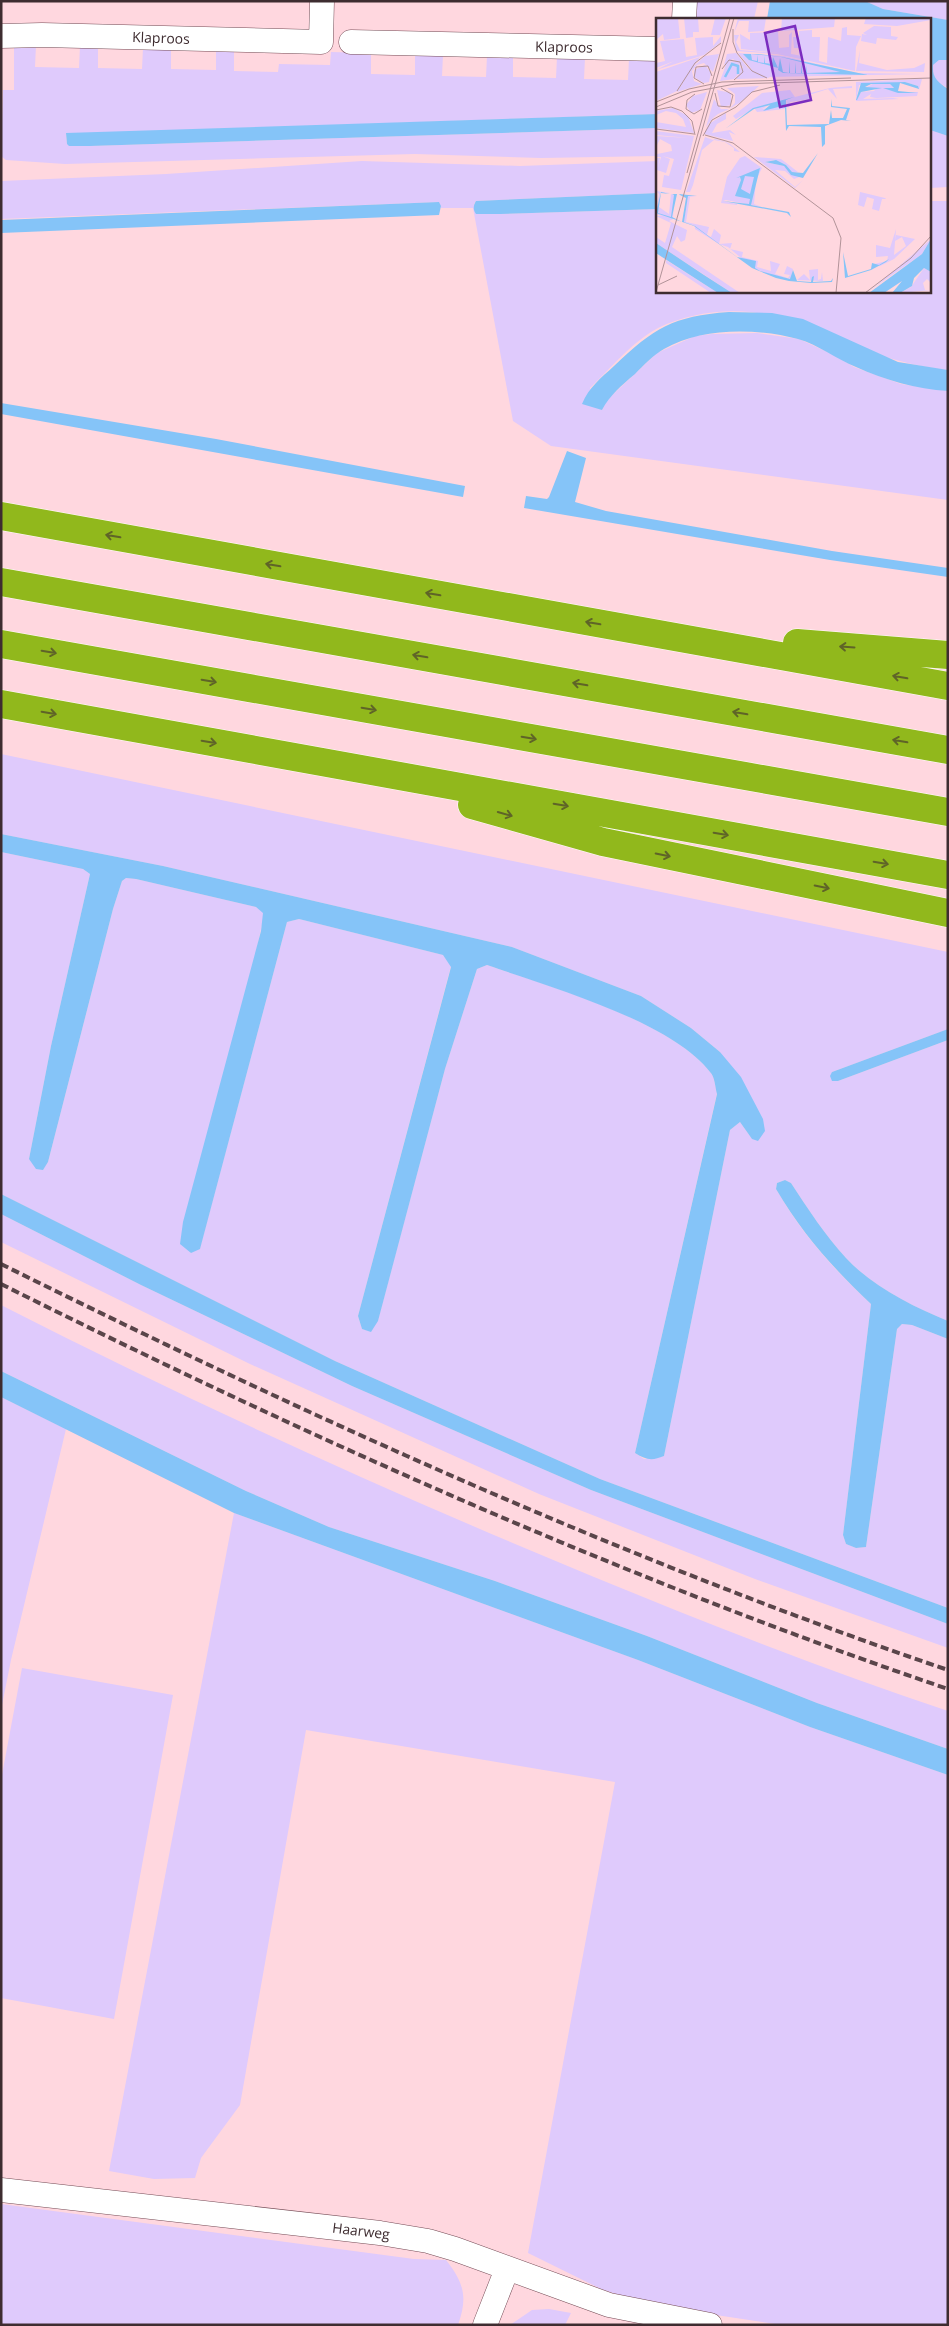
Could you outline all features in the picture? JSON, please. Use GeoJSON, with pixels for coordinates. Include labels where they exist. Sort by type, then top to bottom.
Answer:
{"type":"FeatureCollection","features":[{"type":"Feature","properties":{"kind":"highway"},"geometry":{"type":"LineString","coordinates":[[1,516],[948,686]]}},
{"type":"Feature","properties":{"kind":"highway"},"geometry":{"type":"LineString","coordinates":[[1,582],[948,750]]}},
{"type":"Feature","properties":{"kind":"highway"},"geometry":{"type":"LineString","coordinates":[[641,632],[948,654]]}},
{"type":"Feature","properties":{"kind":"highway"},"geometry":{"type":"LineString","coordinates":[[1,644],[948,812]]}},
{"type":"Feature","properties":{"kind":"highway"},"geometry":{"type":"LineString","coordinates":[[1,704],[948,874]]}},
{"type":"Feature","properties":{"kind":"highway"},"geometry":{"type":"LineString","coordinates":[[324,762],[603,842],[948,913]]}},
{"type":"Feature","properties":{"kind":"street","name":"Klaproos"},"geometry":{"type":"LineString","coordinates":[[1,36],[42,35],[322,42],[322,1]]}},
{"type":"Feature","properties":{"kind":"street"},"geometry":{"type":"LineString","coordinates":[[684,18],[685,1]]}},
{"type":"Feature","properties":{"kind":"street","name":"Klaproos"},"geometry":{"type":"LineString","coordinates":[[351,42],[656,49]]}},
{"type":"Feature","properties":{"kind":"street","name":"Haarweg"},"geometry":{"type":"LineString","coordinates":[[1,2190],[380,2233],[428,2241],[609,2305],[710,2325]]}},
{"type":"Feature","properties":{"kind":"street"},"geometry":{"type":"LineString","coordinates":[[485,2325],[507,2270]]}},
{"type":"Feature","properties":{"kind":"shaded area"},"geometry":{"type":"Polygon","coordinates":[[[695,1],[758,1],[754,18],[694,18],[695,1]]]}},
{"type":"Feature","properties":{"kind":"shaded area"},"geometry":{"type":"Polygon","coordinates":[[[865,1],[948,1],[948,20],[883,9],[865,1]]]}},
{"type":"Feature","properties":{"kind":"shaded area"},"geometry":{"type":"Polygon","coordinates":[[[14,45],[36,45],[35,67],[79,68],[80,46],[98,46],[98,68],[142,69],[143,48],[171,48],[171,69],[216,70],[216,49],[234,49],[234,71],[278,72],[279,64],[330,65],[331,52],[371,53],[371,74],[415,75],[415,54],[443,55],[442,76],[486,77],[487,56],[513,56],[513,77],[556,78],[557,57],[585,58],[584,79],[628,80],[629,59],[656,60],[656,114],[66,134],[67,144],[90,146],[656,128],[656,156],[541,158],[415,154],[65,164],[6,160],[1,156],[3,90],[14,90],[14,45]]]}},
{"type":"Feature","properties":{"kind":"shaded area"},"geometry":{"type":"Polygon","coordinates":[[[939,60],[948,60],[948,88],[938,82],[933,73],[933,65],[939,60]]]}},
{"type":"Feature","properties":{"kind":"shaded area"},"geometry":{"type":"Polygon","coordinates":[[[932,131],[948,136],[948,187],[932,188],[932,131]]]}},
{"type":"Feature","properties":{"kind":"shaded area"},"geometry":{"type":"Polygon","coordinates":[[[362,161],[520,166],[656,161],[656,193],[476,201],[474,204],[500,214],[656,209],[656,292],[932,292],[932,201],[948,201],[948,370],[891,358],[763,314],[727,311],[692,316],[658,328],[639,340],[590,388],[602,410],[607,400],[657,353],[695,336],[757,333],[799,339],[834,355],[854,367],[901,384],[948,391],[948,500],[551,446],[513,421],[473,208],[441,208],[439,202],[1,219],[1,181],[166,174],[362,161]]]}},
{"type":"Feature","properties":{"kind":"shaded area"},"geometry":{"type":"Polygon","coordinates":[[[1,754],[948,952],[948,1029],[832,1072],[838,1081],[948,1040],[948,1321],[907,1302],[868,1278],[846,1258],[831,1240],[791,1183],[785,1180],[777,1183],[776,1189],[807,1236],[844,1278],[871,1304],[843,1535],[846,1544],[856,1548],[866,1547],[897,1329],[902,1324],[912,1325],[948,1339],[948,1608],[600,1479],[335,1361],[1,1194],[1,852],[83,869],[90,874],[51,1046],[29,1159],[43,1169],[48,1162],[113,909],[122,881],[126,878],[136,879],[256,907],[263,912],[263,920],[190,1253],[200,1248],[287,922],[299,919],[443,955],[451,966],[358,1316],[362,1329],[371,1331],[378,1320],[445,1069],[477,969],[487,965],[607,1007],[667,1037],[692,1054],[712,1074],[717,1093],[635,1453],[644,1459],[664,1456],[730,1130],[740,1122],[752,1139],[720,1052],[691,1028],[641,996],[512,947],[163,866],[1,834],[1,754]]]}},
{"type":"Feature","properties":{"kind":"shaded area"},"geometry":{"type":"Polygon","coordinates":[[[1,1214],[141,1285],[352,1386],[591,1490],[948,1624],[948,1648],[755,1579],[539,1494],[250,1364],[1,1242],[1,1214]]]}},
{"type":"Feature","properties":{"kind":"shaded area"},"geometry":{"type":"Polygon","coordinates":[[[1,1305],[221,1413],[369,1481],[519,1546],[770,1647],[948,1711],[948,1749],[817,1703],[647,1636],[495,1581],[329,1527],[246,1491],[1,1371],[1,1305]]]}},
{"type":"Feature","properties":{"kind":"shaded area"},"geometry":{"type":"Polygon","coordinates":[[[1,1397],[66,1429],[11,1660],[1,1710],[1,1397]]]}},
{"type":"Feature","properties":{"kind":"shaded area"},"geometry":{"type":"Polygon","coordinates":[[[234,1513],[638,1660],[810,1727],[948,1775],[948,2325],[782,2325],[696,2312],[625,2297],[601,2289],[528,2253],[615,1782],[306,1730],[240,2105],[201,2158],[195,2178],[154,2179],[109,2171],[234,1513]]]}},
{"type":"Feature","properties":{"kind":"shaded area"},"geometry":{"type":"Polygon","coordinates":[[[22,1668],[173,1695],[114,2019],[1,1998],[1,1780],[22,1668]]]}},
{"type":"Feature","properties":{"kind":"shaded area"},"geometry":{"type":"Polygon","coordinates":[[[1,2204],[414,2259],[446,2260],[460,2283],[463,2298],[461,2315],[458,2325],[1,2325],[1,2204]]]}},
{"type":"Feature","properties":{"kind":"shaded area"},"geometry":{"type":"Polygon","coordinates":[[[549,2309],[571,2313],[565,2325],[510,2325],[532,2310],[549,2309]]]}},
{"type":"Feature","properties":{"kind":"water"},"geometry":{"type":"Polygon","coordinates":[[[770,1],[865,1],[883,9],[948,20],[948,60],[939,60],[933,65],[933,69],[936,79],[948,89],[948,136],[932,131],[932,18],[767,18],[770,1]]]}},
{"type":"Feature","properties":{"kind":"water"},"geometry":{"type":"Polygon","coordinates":[[[656,114],[656,128],[90,146],[69,146],[66,133],[656,114]]]}},
{"type":"Feature","properties":{"kind":"water"},"geometry":{"type":"Polygon","coordinates":[[[656,193],[656,209],[476,214],[474,205],[476,201],[656,193]]]}},
{"type":"Feature","properties":{"kind":"water"},"geometry":{"type":"Polygon","coordinates":[[[439,202],[441,206],[439,215],[1,233],[1,220],[439,202]]]}},
{"type":"Feature","properties":{"kind":"water"},"geometry":{"type":"Polygon","coordinates":[[[729,312],[772,313],[803,319],[898,362],[948,370],[948,391],[912,386],[878,376],[798,339],[765,333],[730,332],[712,333],[695,337],[660,351],[617,390],[602,410],[582,404],[588,393],[600,379],[653,333],[666,326],[693,317],[729,312]]]}},
{"type":"Feature","properties":{"kind":"water"},"geometry":{"type":"Polygon","coordinates":[[[1,403],[216,439],[465,486],[463,497],[1,414],[1,403]]]}},
{"type":"Feature","properties":{"kind":"water"},"geometry":{"type":"Polygon","coordinates":[[[567,451],[586,458],[575,502],[606,511],[832,551],[948,568],[948,577],[830,560],[524,508],[526,496],[547,499],[549,497],[567,451]]]}},
{"type":"Feature","properties":{"kind":"water"},"geometry":{"type":"Polygon","coordinates":[[[1,834],[163,866],[512,947],[641,996],[691,1028],[720,1052],[741,1077],[763,1119],[765,1131],[758,1141],[752,1139],[740,1122],[730,1130],[664,1456],[649,1459],[635,1453],[717,1094],[712,1074],[692,1054],[638,1021],[606,1007],[487,965],[477,969],[445,1069],[378,1321],[371,1332],[362,1329],[358,1316],[451,967],[443,955],[299,919],[287,922],[200,1249],[191,1253],[180,1244],[183,1222],[261,931],[263,913],[256,907],[136,879],[126,878],[122,881],[113,909],[48,1162],[43,1170],[36,1169],[29,1159],[51,1046],[90,874],[83,869],[1,852],[1,834]]]}},
{"type":"Feature","properties":{"kind":"water"},"geometry":{"type":"Polygon","coordinates":[[[948,1029],[948,1040],[838,1081],[832,1081],[830,1076],[832,1072],[948,1029]]]}},
{"type":"Feature","properties":{"kind":"water"},"geometry":{"type":"Polygon","coordinates":[[[785,1180],[791,1183],[838,1249],[868,1278],[894,1295],[948,1321],[948,1339],[912,1325],[902,1324],[897,1329],[866,1547],[856,1548],[846,1544],[843,1535],[871,1304],[831,1264],[786,1206],[776,1189],[777,1183],[785,1180]]]}},
{"type":"Feature","properties":{"kind":"water"},"geometry":{"type":"Polygon","coordinates":[[[1,1194],[335,1361],[600,1479],[948,1608],[948,1624],[591,1490],[352,1386],[141,1285],[1,1214],[1,1194]]]}},
{"type":"Feature","properties":{"kind":"water"},"geometry":{"type":"Polygon","coordinates":[[[1,1371],[246,1491],[329,1527],[495,1581],[647,1636],[817,1703],[948,1749],[948,1775],[810,1727],[638,1660],[234,1513],[1,1397],[1,1371]]]}},
{"type":"Feature","properties":{"kind":"railway"},"geometry":{"type":"LineString","coordinates":[[1,1264],[233,1376],[468,1483],[706,1581],[826,1627],[948,1670]]}},
{"type":"Feature","properties":{"kind":"railway"},"geometry":{"type":"LineString","coordinates":[[1,1284],[233,1397],[468,1503],[706,1601],[948,1689]]}}]}
